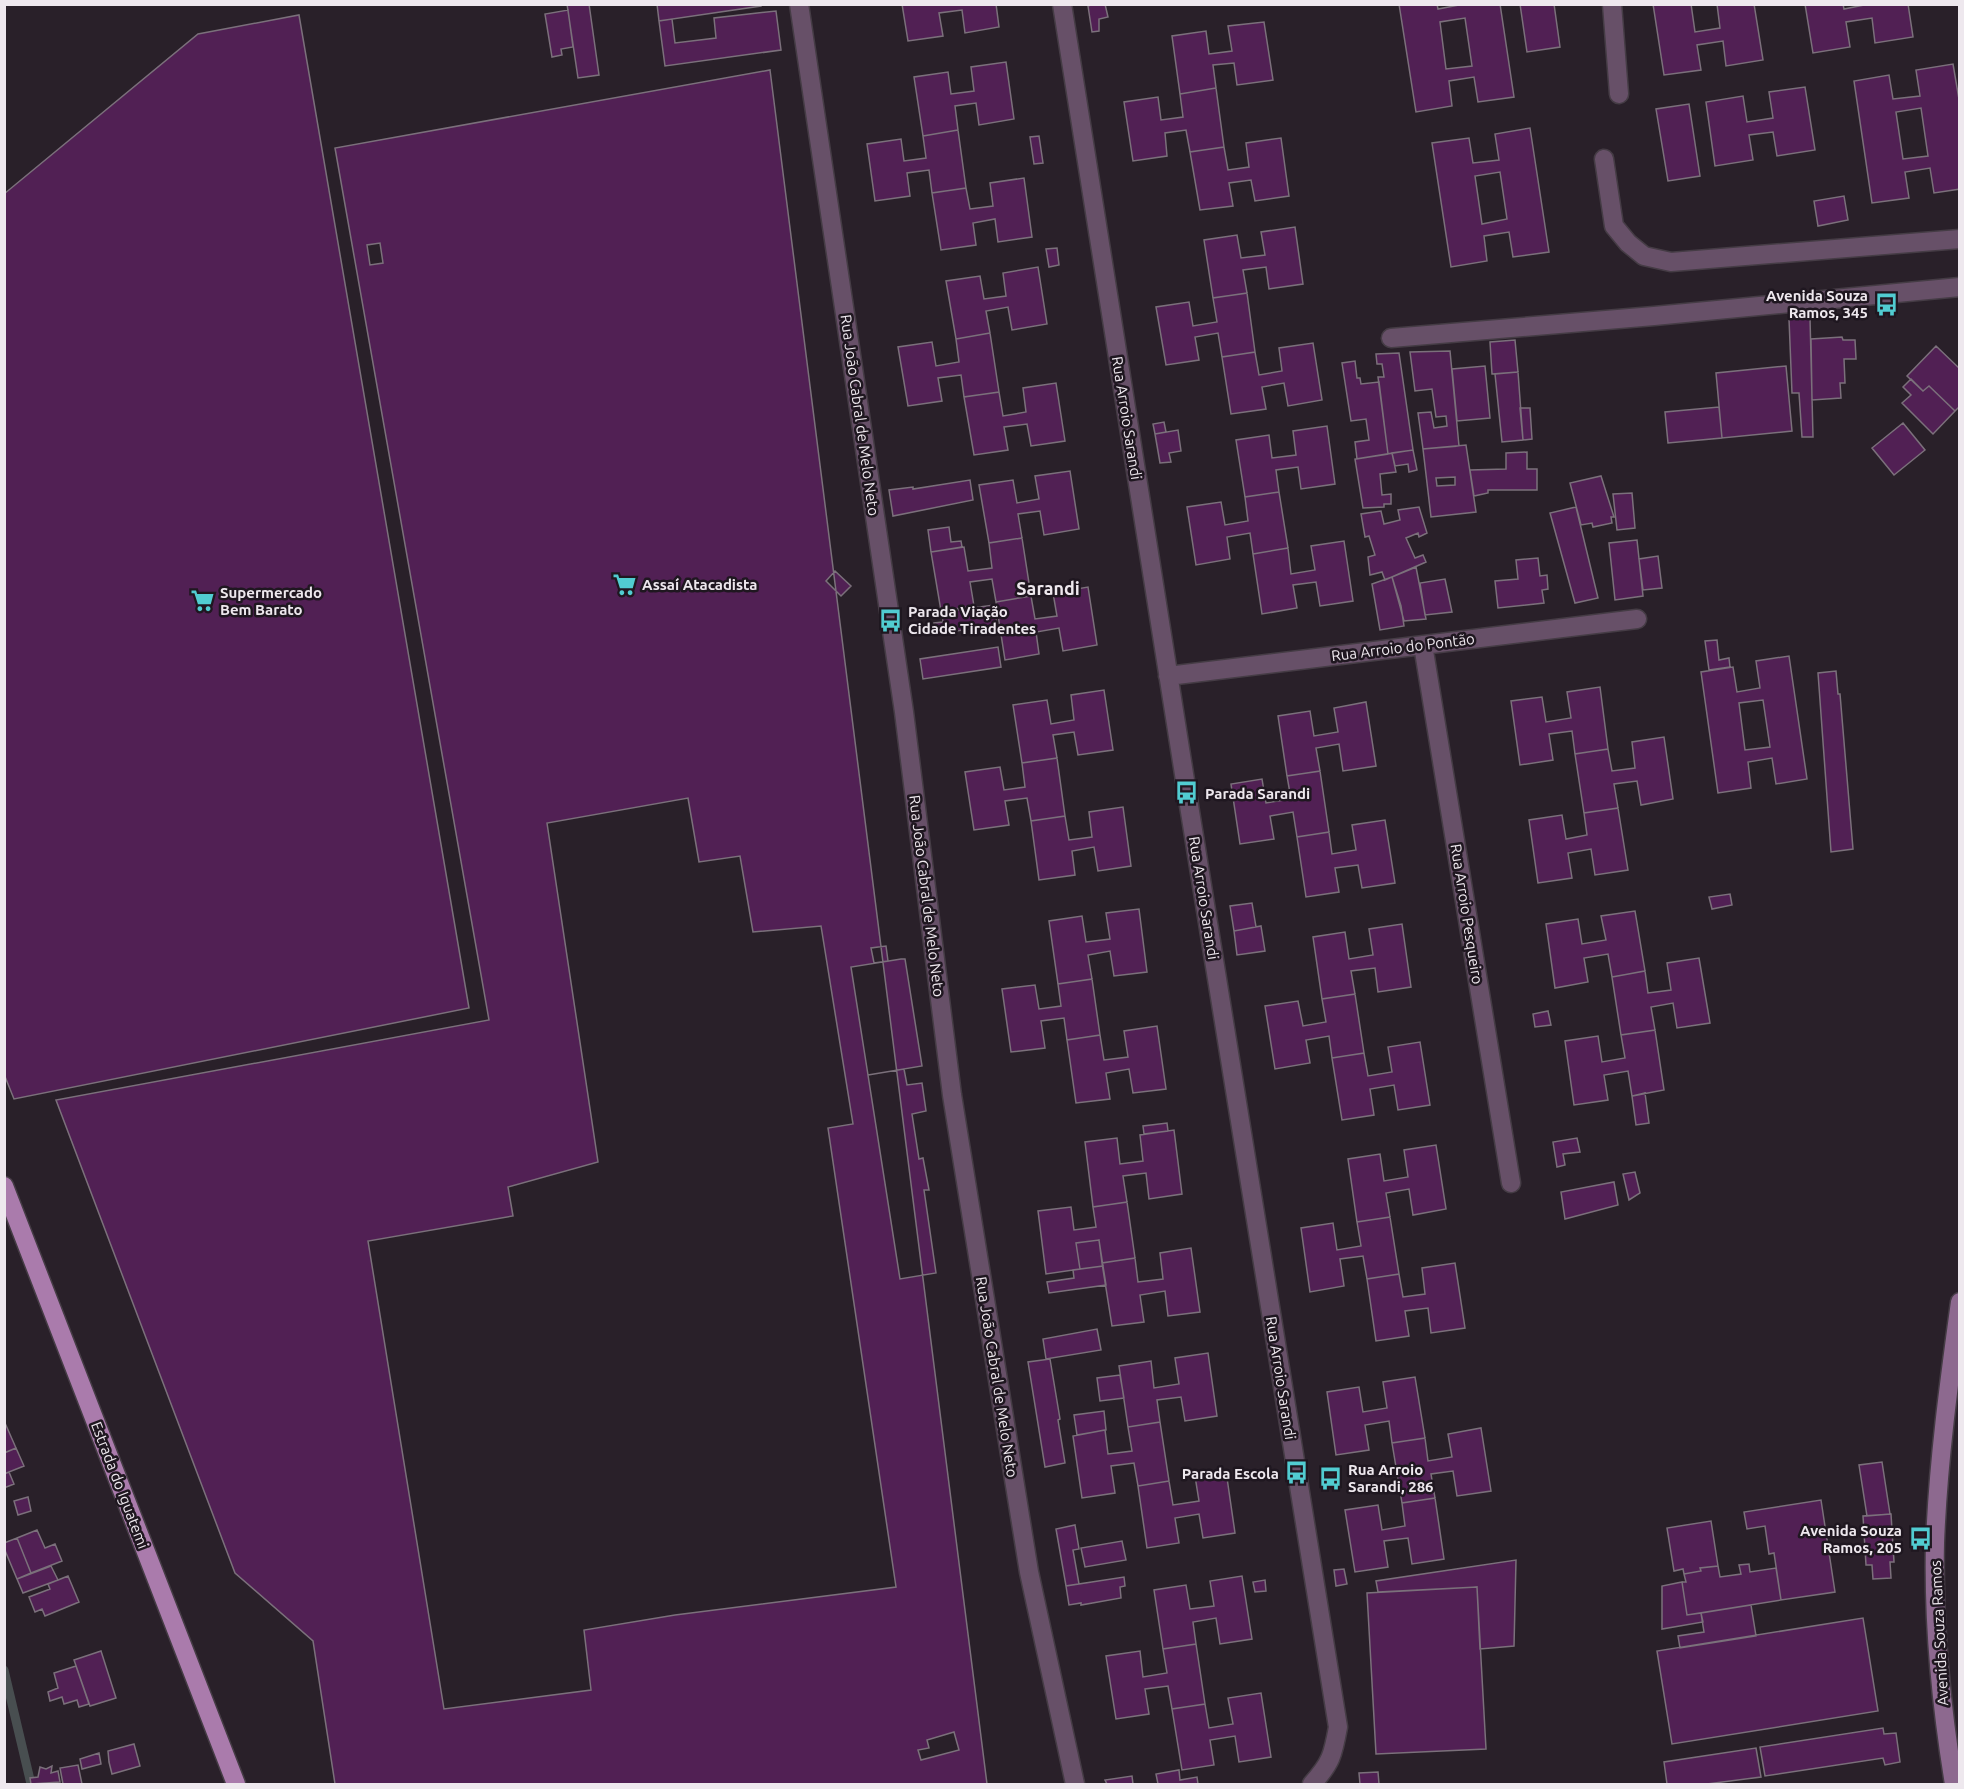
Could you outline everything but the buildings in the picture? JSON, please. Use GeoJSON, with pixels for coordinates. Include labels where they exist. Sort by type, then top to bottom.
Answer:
{"type":"FeatureCollection","features":[{"type":"Feature","properties":{"kind":"main road","name":"Estrada do Iguatemi"},"geometry":{"type":"LineString","coordinates":[[4,1186],[236,1785]]}},
{"type":"Feature","properties":{"kind":"street","name":"Rua João Cabral de Melo Neto"},"geometry":{"type":"LineString","coordinates":[[800,4],[904,712],[954,1107],[1029,1572],[1075,1785]]}},
{"type":"Feature","properties":{"kind":"street","name":"Rua Arroio Sarandi"},"geometry":{"type":"LineString","coordinates":[[1062,4],[1338,1727],[1328,1766],[1312,1785]]}},
{"type":"Feature","properties":{"kind":"street"},"geometry":{"type":"LineString","coordinates":[[1612,4],[1619,94]]}},
{"type":"Feature","properties":{"kind":"street"},"geometry":{"type":"LineString","coordinates":[[1604,159],[1614,226],[1628,243],[1644,256],[1671,262],[1959,239]]}},
{"type":"Feature","properties":{"kind":"street"},"geometry":{"type":"LineString","coordinates":[[1391,338],[1959,287]]}},
{"type":"Feature","properties":{"kind":"street","name":"Rua Arroio do Pontão"},"geometry":{"type":"LineString","coordinates":[[1168,676],[1637,619]]}},
{"type":"Feature","properties":{"kind":"street","name":"Rua Arroio Pesqueiro"},"geometry":{"type":"LineString","coordinates":[[1423,645],[1511,1183]]}},
{"type":"Feature","properties":{"kind":"street","name":"Avenida Souza Ramos"},"geometry":{"type":"LineString","coordinates":[[1954,1785],[1945,1725],[1935,1613],[1935,1543],[1947,1401],[1959,1302]]}},
{"type":"Feature","properties":{"kind":"waterway"},"geometry":{"type":"LineString","coordinates":[[4,1670],[31,1784]]}},
{"type":"Feature","properties":{"kind":"place","name":"Avenida Souza Ramos, 345"},"geometry":{"type":"Point","coordinates":[1886,304]}},
{"type":"Feature","properties":{"kind":"place","name":"Assaí Atacadista"},"geometry":{"type":"Point","coordinates":[624,584]}},
{"type":"Feature","properties":{"kind":"place","name":"Supermercado Bem Barato"},"geometry":{"type":"Point","coordinates":[202,601]}},
{"type":"Feature","properties":{"kind":"place","name":"Parada Viação Cidade Tiradentes"},"geometry":{"type":"Point","coordinates":[890,620]}},
{"type":"Feature","properties":{"kind":"place","name":"Parada Sarandi"},"geometry":{"type":"Point","coordinates":[1187,793]}},
{"type":"Feature","properties":{"kind":"place","name":"Parada Escola"},"geometry":{"type":"Point","coordinates":[1297,1473]}},
{"type":"Feature","properties":{"kind":"place","name":"Rua Arroio Sarandi, 286"},"geometry":{"type":"Point","coordinates":[1330,1478]}},
{"type":"Feature","properties":{"kind":"place","name":"Avenida Souza Ramos, 205"},"geometry":{"type":"Point","coordinates":[1920,1539]}},
{"type":"Feature","properties":{"kind":"district","name":"Sarandi"},"geometry":{"type":"Point","coordinates":[1048,588]}}]}
